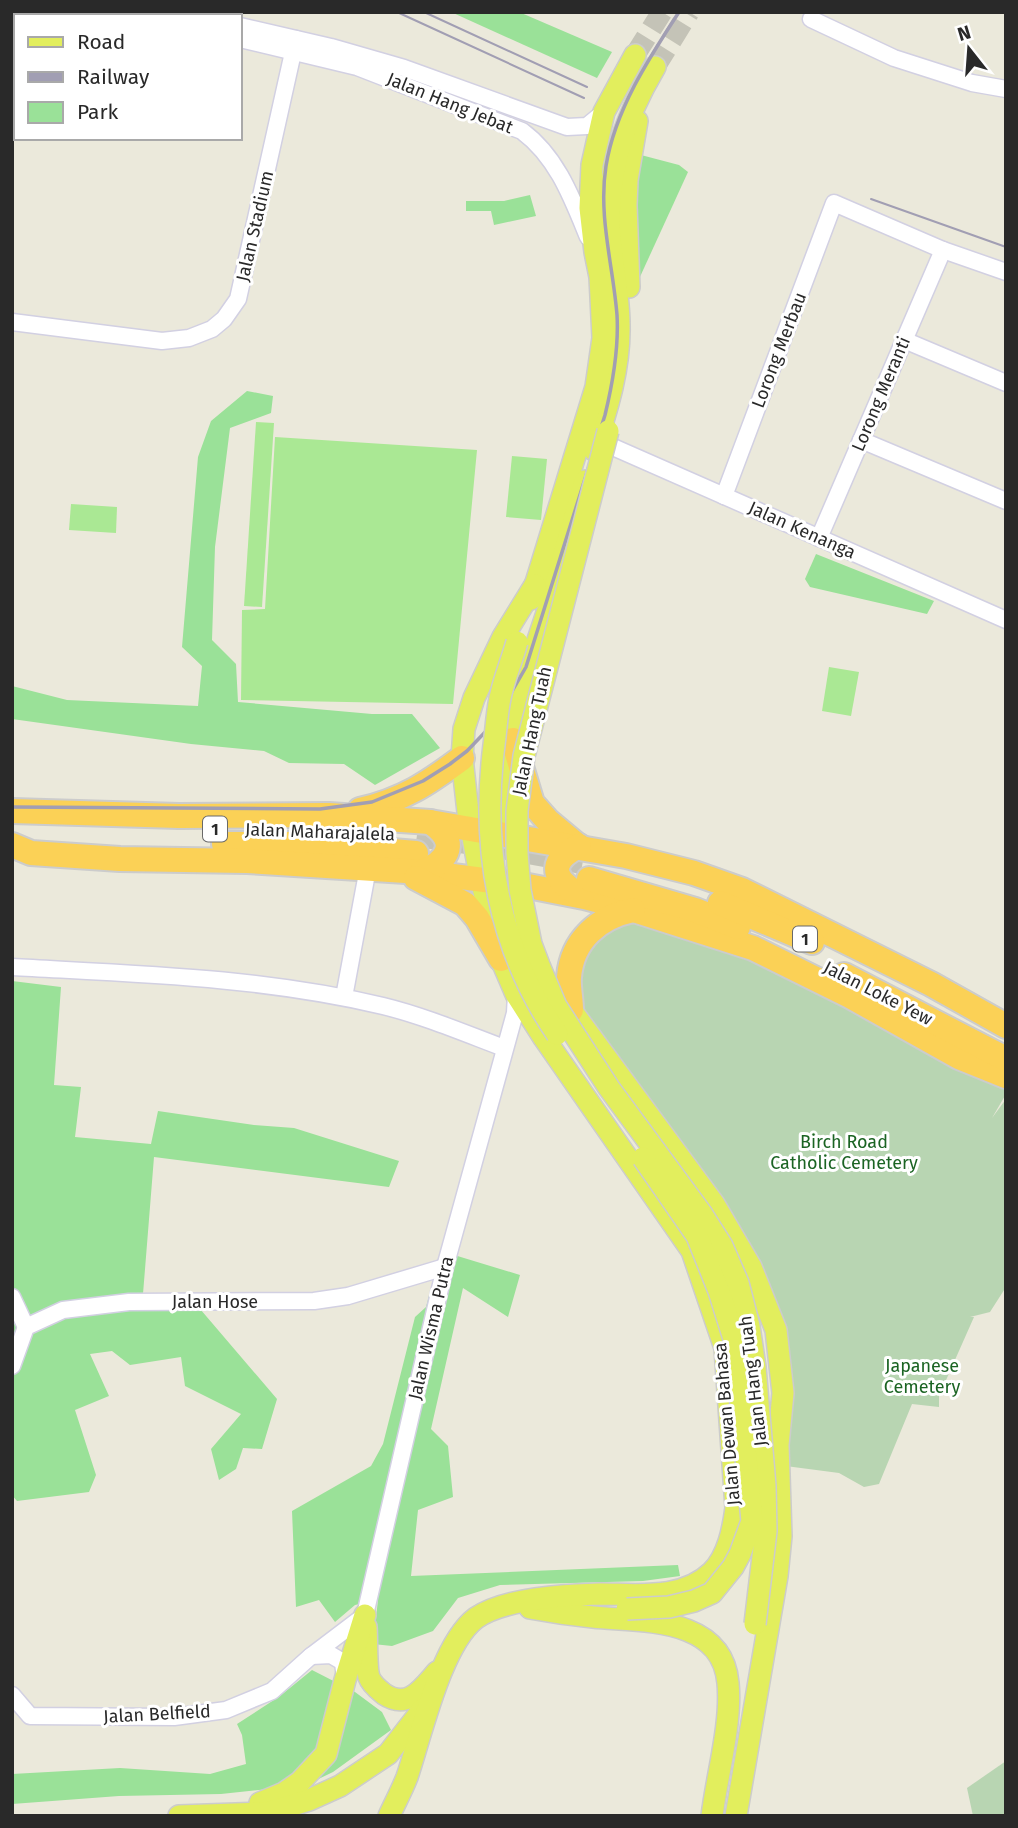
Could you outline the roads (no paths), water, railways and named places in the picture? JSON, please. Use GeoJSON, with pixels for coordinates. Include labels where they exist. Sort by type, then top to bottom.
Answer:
{"type":"FeatureCollection","features":[{"type":"Feature","properties":{"kind":"highway"},"geometry":{"type":"LineString","coordinates":[[513,740],[532,803],[586,872]]}},
{"type":"Feature","properties":{"kind":"highway"},"geometry":{"type":"LineString","coordinates":[[12,811],[178,816],[329,815],[391,803],[429,782],[462,758]]}},
{"type":"Feature","properties":{"kind":"highway"},"geometry":{"type":"LineString","coordinates":[[329,815],[481,880],[523,885],[586,872],[694,873],[782,908],[931,984],[1006,1026]]}},
{"type":"Feature","properties":{"kind":"highway","name":"Jalan Maharajalela"},"geometry":{"type":"LineString","coordinates":[[12,827],[301,830],[418,851]]}},
{"type":"Feature","properties":{"kind":"highway"},"geometry":{"type":"LineString","coordinates":[[12,843],[31,853],[368,868],[418,851],[470,828],[511,835],[586,872],[634,910],[753,948],[850,996],[959,1057],[1006,1076]]}},
{"type":"Feature","properties":{"kind":"highway","name":"Jalan Maharajalela"},"geometry":{"type":"LineString","coordinates":[[12,843],[308,844],[418,851]]}},
{"type":"Feature","properties":{"kind":"highway"},"geometry":{"type":"LineString","coordinates":[[418,851],[477,918],[501,960]]}},
{"type":"Feature","properties":{"kind":"highway","name":"Jalan Loke Yew"},"geometry":{"type":"LineString","coordinates":[[586,872],[657,881],[784,928],[1006,1042]]}},
{"type":"Feature","properties":{"kind":"highway","name":"Jalan Loke Yew"},"geometry":{"type":"LineString","coordinates":[[586,872],[695,910],[772,941],[872,989],[1006,1059]]}},
{"type":"Feature","properties":{"kind":"highway"},"geometry":{"type":"LineString","coordinates":[[571,1010],[569,977],[575,953],[588,933],[602,920],[634,910]]}},
{"type":"Feature","properties":{"kind":"main road","name":"Jalan Hang Tuah"},"geometry":{"type":"LineString","coordinates":[[511,835],[510,767],[517,703],[550,604],[601,356],[601,287],[590,208],[592,165],[604,111],[635,55]]}},
{"type":"Feature","properties":{"kind":"main road","name":"Jalan Hang Tuah"},"geometry":{"type":"LineString","coordinates":[[542,1599],[627,1609],[669,1607],[703,1597],[724,1581],[740,1554],[752,1521],[735,1342],[719,1291],[697,1236],[544,1014],[522,973],[506,927],[491,858],[490,793],[500,698],[535,586],[597,440],[617,371],[620,325],[610,241],[612,180],[622,132],[651,74],[632,155],[626,205],[630,298],[625,367],[580,530],[524,756],[517,811],[520,890],[531,944],[556,1006],[609,1088],[701,1213],[722,1246],[738,1283],[750,1326],[765,1486],[765,1544],[755,1624],[723,1815]]}},
{"type":"Feature","properties":{"kind":"main road","name":"Jalan Hang Tuah"},"geometry":{"type":"LineString","coordinates":[[470,828],[462,758],[464,729],[474,698],[503,636],[535,586]]}},
{"type":"Feature","properties":{"kind":"main road"},"geometry":{"type":"LineString","coordinates":[[462,758],[479,792],[488,795],[498,792],[503,786],[510,767]]}},
{"type":"Feature","properties":{"kind":"main road","name":"Jalan Dewan Bahasa"},"geometry":{"type":"LineString","coordinates":[[405,1781],[446,1661],[457,1640],[476,1619],[507,1605],[542,1599],[596,1594],[666,1594],[702,1579],[713,1571],[720,1560],[732,1531],[736,1508],[724,1348],[692,1251],[516,994],[501,960],[470,828]]}},
{"type":"Feature","properties":{"kind":"main road"},"geometry":{"type":"LineString","coordinates":[[511,835],[537,936],[571,1010],[714,1204],[756,1277],[776,1330],[783,1393],[778,1445],[781,1536],[777,1576],[723,1815]]}},
{"type":"Feature","properties":{"kind":"main road"},"geometry":{"type":"LineString","coordinates":[[733,1454],[738,1446],[749,1441],[764,1440],[778,1445]]}},
{"type":"Feature","properties":{"kind":"main road"},"geometry":{"type":"LineString","coordinates":[[507,1605],[592,1617],[664,1623],[682,1627],[708,1643],[723,1665],[728,1682],[723,1815]]}},
{"type":"Feature","properties":{"kind":"main road"},"geometry":{"type":"LineString","coordinates":[[365,1615],[369,1677],[386,1695],[401,1701],[415,1696],[446,1661]]}},
{"type":"Feature","properties":{"kind":"main road"},"geometry":{"type":"LineString","coordinates":[[224,1814],[265,1802],[284,1793],[315,1768],[326,1754],[365,1615]]}},
{"type":"Feature","properties":{"kind":"main road"},"geometry":{"type":"LineString","coordinates":[[179,1816],[267,1813],[309,1800],[340,1786],[388,1754],[433,1696]]}},
{"type":"Feature","properties":{"kind":"main road"},"geometry":{"type":"LineString","coordinates":[[389,1816],[405,1781]]}},
{"type":"Feature","properties":{"kind":"main road"},"geometry":{"type":"LineString","coordinates":[[405,1781],[406,1816]]}},
{"type":"Feature","properties":{"kind":"street"},"geometry":{"type":"LineString","coordinates":[[811,19],[894,58],[972,83],[1006,89]]}},
{"type":"Feature","properties":{"kind":"street","name":"Jalan Hang Jebat"},"geometry":{"type":"LineString","coordinates":[[242,27],[357,67],[522,131],[539,145],[556,166],[595,252]]}},
{"type":"Feature","properties":{"kind":"street","name":"Jalan Hang Jebat"},"geometry":{"type":"LineString","coordinates":[[242,39],[294,45],[404,68],[567,127],[582,128],[597,120],[604,111]]}},
{"type":"Feature","properties":{"kind":"street","name":"Jalan Stadium"},"geometry":{"type":"LineString","coordinates":[[12,322],[162,341],[189,338],[212,329],[224,319],[238,299],[294,45]]}},
{"type":"Feature","properties":{"kind":"street","name":"Lorong Merbau"},"geometry":{"type":"LineString","coordinates":[[724,496],[834,204],[943,250]]}},
{"type":"Feature","properties":{"kind":"street"},"geometry":{"type":"LineString","coordinates":[[943,250],[1006,272]]}},
{"type":"Feature","properties":{"kind":"street","name":"Lorong Meranti"},"geometry":{"type":"LineString","coordinates":[[819,538],[943,250]]}},
{"type":"Feature","properties":{"kind":"street"},"geometry":{"type":"LineString","coordinates":[[904,340],[1006,383]]}},
{"type":"Feature","properties":{"kind":"street","name":"Jalan Kenanga"},"geometry":{"type":"LineString","coordinates":[[597,440],[1006,620]]}},
{"type":"Feature","properties":{"kind":"street"},"geometry":{"type":"LineString","coordinates":[[861,440],[1006,501]]}},
{"type":"Feature","properties":{"kind":"street"},"geometry":{"type":"LineString","coordinates":[[344,997],[368,868]]}},
{"type":"Feature","properties":{"kind":"street"},"geometry":{"type":"LineString","coordinates":[[12,967],[240,981],[344,997],[404,1012],[505,1046],[535,1023]]}},
{"type":"Feature","properties":{"kind":"street","name":"Jalan Wisma Putra"},"geometry":{"type":"LineString","coordinates":[[365,1615],[445,1267],[514,1013],[516,994]]}},
{"type":"Feature","properties":{"kind":"street","name":"Jalan Hose"},"geometry":{"type":"LineString","coordinates":[[26,1327],[63,1310],[129,1301],[314,1301],[348,1296],[445,1267]]}},
{"type":"Feature","properties":{"kind":"street"},"geometry":{"type":"LineString","coordinates":[[12,1297],[26,1327],[12,1366]]}},
{"type":"Feature","properties":{"kind":"street","name":"Jalan Belfield"},"geometry":{"type":"LineString","coordinates":[[12,1695],[30,1716],[174,1717],[226,1710],[272,1691],[311,1656],[365,1615]]}},
{"type":"Feature","properties":{"kind":"street"},"geometry":{"type":"LineString","coordinates":[[311,1656],[331,1655],[342,1662],[345,1680]]}},
{"type":"Feature","properties":{"kind":"tunnel"},"geometry":{"type":"LineString","coordinates":[[635,55],[662,12]]}},
{"type":"Feature","properties":{"kind":"tunnel"},"geometry":{"type":"LineString","coordinates":[[655,67],[689,12]]}},
{"type":"Feature","properties":{"kind":"tunnel"},"geometry":{"type":"LineString","coordinates":[[417,835],[592,864]]}},
{"type":"Feature","properties":{"kind":"tram line"},"geometry":{"type":"LineString","coordinates":[[397,12],[584,98]]}},
{"type":"Feature","properties":{"kind":"tram line"},"geometry":{"type":"LineString","coordinates":[[424,12],[587,87]]}},
{"type":"Feature","properties":{"kind":"tram line"},"geometry":{"type":"LineString","coordinates":[[871,199],[1006,247]]}},
{"type":"Feature","properties":{"kind":"railway"},"geometry":{"type":"LineString","coordinates":[[12,807],[320,809],[372,802],[423,781],[450,764],[489,728],[526,667],[611,390],[617,315],[604,203],[610,145],[635,85],[679,12]]}},
{"type":"Feature","properties":{"kind":"park label","name":"Birch Road Catholic Cemetery"},"geometry":{"type":"Point","coordinates":[844,1152]}},
{"type":"Feature","properties":{"kind":"park label","name":"Japanese Cemetery"},"geometry":{"type":"Point","coordinates":[922,1376]}}]}
